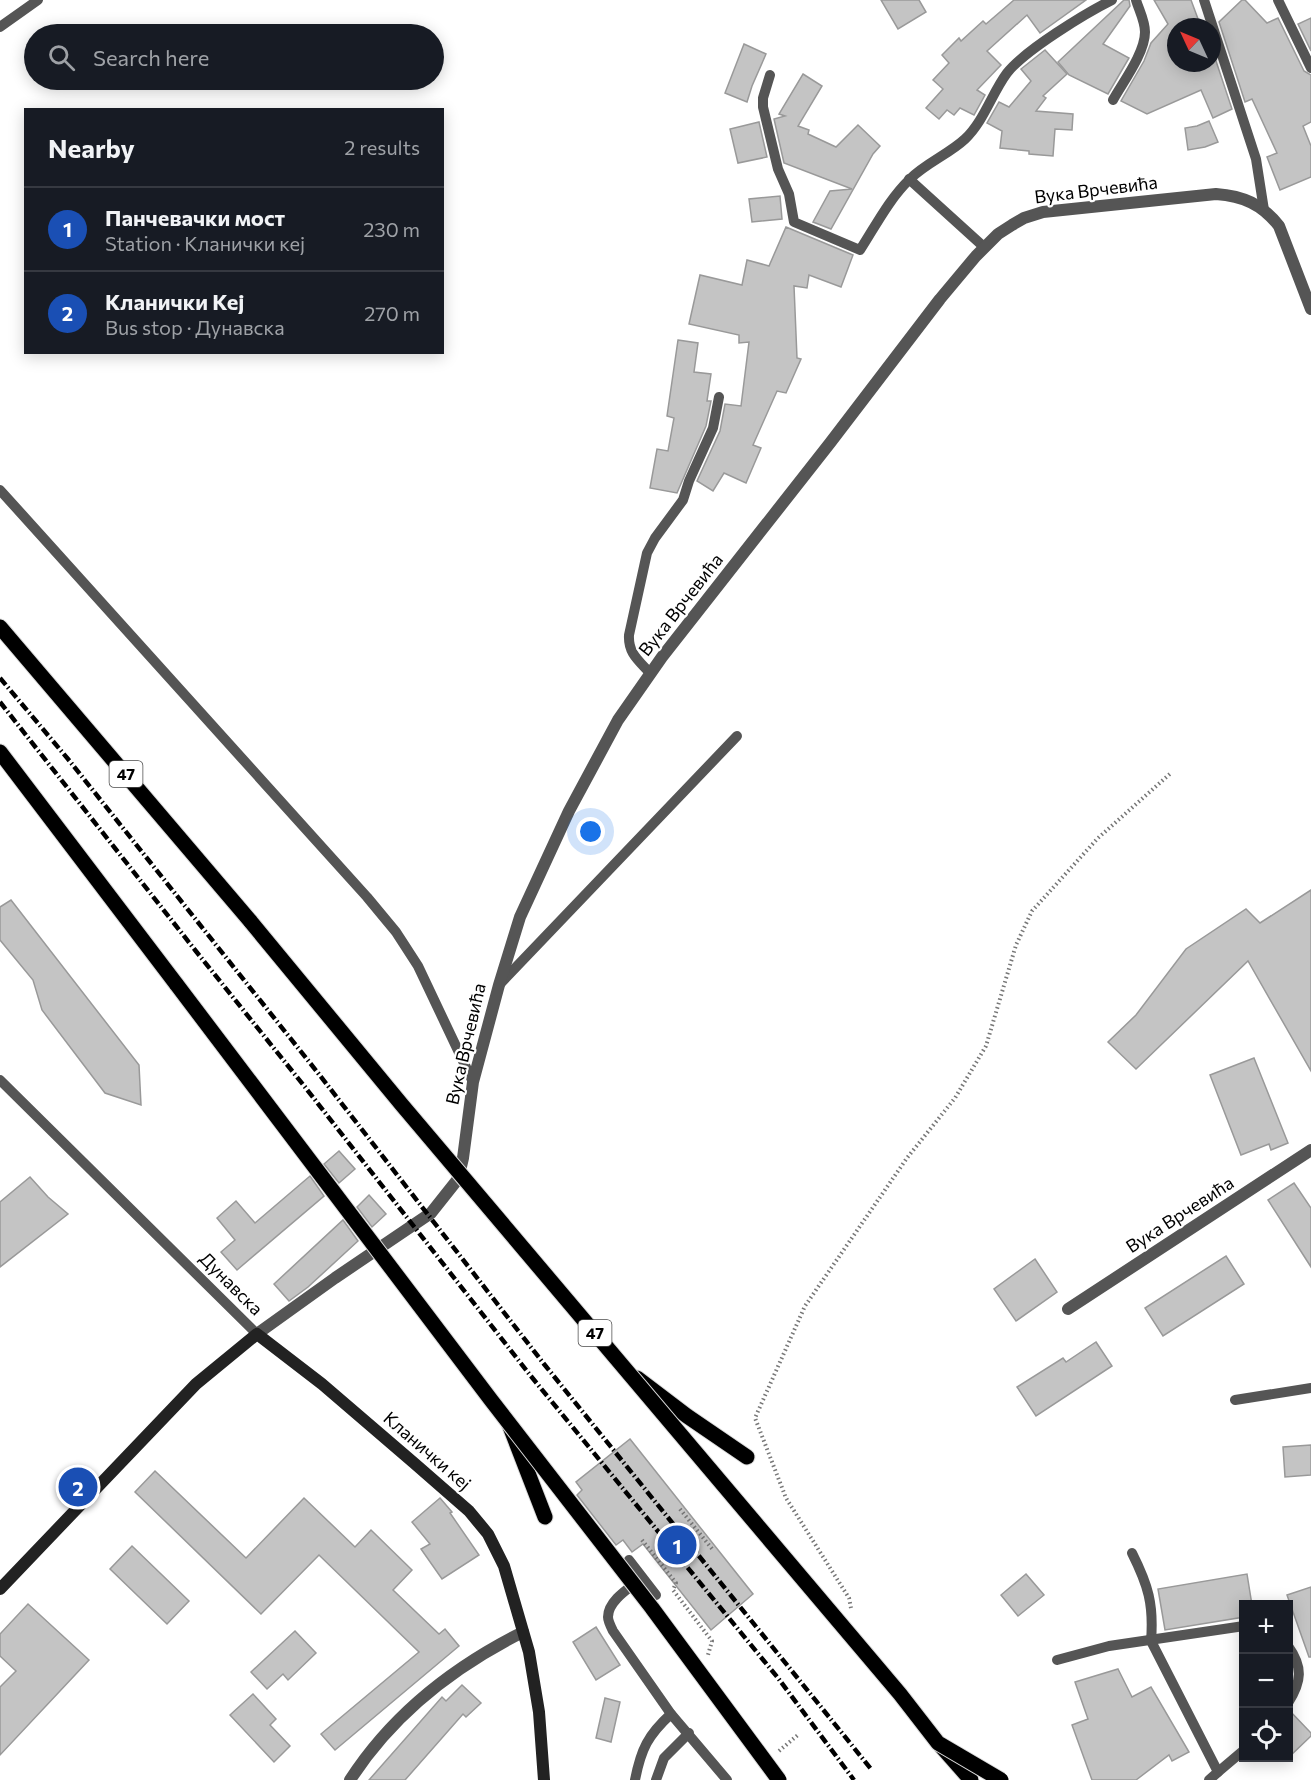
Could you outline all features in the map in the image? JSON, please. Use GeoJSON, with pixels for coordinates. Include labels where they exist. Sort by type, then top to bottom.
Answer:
{"type":"FeatureCollection","features":[{"type":"Feature","properties":{"kind":"main road","name":"47"},"geometry":{"type":"LineString","coordinates":[[0,627],[251,922],[971,1780]]}},
{"type":"Feature","properties":{"kind":"main road"},"geometry":{"type":"LineString","coordinates":[[0,752],[652,1608],[779,1780]]}},
{"type":"Feature","properties":{"kind":"main road","name":"Дунавска"},"geometry":{"type":"LineString","coordinates":[[0,1589],[196,1384],[257,1334]]}},
{"type":"Feature","properties":{"kind":"main road","name":"Кланички кеј"},"geometry":{"type":"LineString","coordinates":[[257,1334],[322,1384],[469,1510],[489,1534],[498,1551],[523,1632],[539,1712],[544,1780]]}},
{"type":"Feature","properties":{"kind":"main road"},"geometry":{"type":"LineString","coordinates":[[628,1372],[747,1457]]}},
{"type":"Feature","properties":{"kind":"main road"},"geometry":{"type":"LineString","coordinates":[[508,1421],[545,1516]]}},
{"type":"Feature","properties":{"kind":"main road"},"geometry":{"type":"LineString","coordinates":[[938,1743],[1001,1780]]}},
{"type":"Feature","properties":{"kind":"street","name":"Вука Врчевића"},"geometry":{"type":"LineString","coordinates":[[257,1334],[431,1213],[458,1179],[473,1082],[498,985],[520,917],[592,766],[618,720],[650,673],[940,299],[984,247],[998,234],[1024,218],[1060,209],[1216,194],[1247,199],[1272,217],[1284,234],[1311,309]]}},
{"type":"Feature","properties":{"kind":"street","name":"Вука Врчевића"},"geometry":{"type":"LineString","coordinates":[[1068,1309],[1311,1150]]}},
{"type":"Feature","properties":{"kind":"street"},"geometry":{"type":"LineString","coordinates":[[350,1780],[381,1739],[405,1713],[471,1661],[523,1632]]}},
{"type":"Feature","properties":{"kind":"lane"},"geometry":{"type":"LineString","coordinates":[[0,27],[38,0]]}},
{"type":"Feature","properties":{"kind":"lane"},"geometry":{"type":"LineString","coordinates":[[770,75],[763,98],[764,107],[778,169],[789,194],[794,222],[860,250],[909,179],[964,140],[1009,70],[1021,58],[1112,0]]}},
{"type":"Feature","properties":{"kind":"lane"},"geometry":{"type":"LineString","coordinates":[[1113,100],[1141,51],[1144,40],[1144,24],[1136,0]]}},
{"type":"Feature","properties":{"kind":"lane"},"geometry":{"type":"LineString","coordinates":[[1204,0],[1256,159],[1264,210]]}},
{"type":"Feature","properties":{"kind":"lane"},"geometry":{"type":"LineString","coordinates":[[1278,0],[1311,68]]}},
{"type":"Feature","properties":{"kind":"lane"},"geometry":{"type":"LineString","coordinates":[[909,179],[984,247]]}},
{"type":"Feature","properties":{"kind":"lane"},"geometry":{"type":"LineString","coordinates":[[650,673],[632,653],[629,645],[629,635],[647,553],[655,538],[683,500],[713,428],[719,397]]}},
{"type":"Feature","properties":{"kind":"lane"},"geometry":{"type":"LineString","coordinates":[[0,490],[396,932],[418,966],[473,1082]]}},
{"type":"Feature","properties":{"kind":"lane"},"geometry":{"type":"LineString","coordinates":[[498,985],[737,735]]}},
{"type":"Feature","properties":{"kind":"lane","name":"Дунавска"},"geometry":{"type":"LineString","coordinates":[[0,1080],[257,1334]]}},
{"type":"Feature","properties":{"kind":"lane"},"geometry":{"type":"LineString","coordinates":[[1235,1400],[1311,1388]]}},
{"type":"Feature","properties":{"kind":"lane"},"geometry":{"type":"LineString","coordinates":[[1132,1553],[1148,1588],[1152,1623],[1151,1641],[1218,1772]]}},
{"type":"Feature","properties":{"kind":"lane"},"geometry":{"type":"LineString","coordinates":[[629,1560],[656,1595]]}},
{"type":"Feature","properties":{"kind":"lane"},"geometry":{"type":"LineString","coordinates":[[642,1578],[619,1597],[610,1608],[608,1618],[612,1631],[671,1714],[727,1780]]}},
{"type":"Feature","properties":{"kind":"lane"},"geometry":{"type":"LineString","coordinates":[[1057,1660],[1109,1646],[1239,1627]]}},
{"type":"Feature","properties":{"kind":"lane"},"geometry":{"type":"LineString","coordinates":[[1293,1653],[1300,1668],[1299,1681],[1293,1693]]}},
{"type":"Feature","properties":{"kind":"lane"},"geometry":{"type":"LineString","coordinates":[[634,1780],[640,1755],[647,1740],[671,1714]]}},
{"type":"Feature","properties":{"kind":"lane"},"geometry":{"type":"LineString","coordinates":[[656,1780],[664,1758],[689,1733]]}},
{"type":"Feature","properties":{"kind":"lane"},"geometry":{"type":"LineString","coordinates":[[1209,1780],[1239,1754]]}},
{"type":"Feature","properties":{"kind":"path"},"geometry":{"type":"LineString","coordinates":[[853,1619],[849,1598],[786,1498],[755,1418],[805,1306],[907,1158],[955,1098],[986,1046],[1016,945],[1032,910],[1098,838],[1172,772]]}},
{"type":"Feature","properties":{"kind":"path"},"geometry":{"type":"LineString","coordinates":[[680,1509],[712,1550]]}},
{"type":"Feature","properties":{"kind":"path"},"geometry":{"type":"LineString","coordinates":[[642,1540],[676,1583],[674,1590],[712,1641],[707,1657]]}},
{"type":"Feature","properties":{"kind":"path"},"geometry":{"type":"LineString","coordinates":[[776,1753],[799,1734]]}},
{"type":"Feature","properties":{"kind":"building"},"geometry":{"type":"Polygon","coordinates":[[[881,0],[919,0],[926,12],[898,29],[881,0]]]}},
{"type":"Feature","properties":{"kind":"building"},"geometry":{"type":"Polygon","coordinates":[[[1014,0],[1086,0],[1040,33],[1027,15],[987,51],[1001,65],[977,90],[985,95],[974,115],[960,108],[954,115],[947,110],[939,119],[926,108],[943,89],[933,80],[949,63],[942,55],[959,38],[961,41],[983,21],[986,24],[1014,0]]]}},
{"type":"Feature","properties":{"kind":"building"},"geometry":{"type":"Polygon","coordinates":[[[1124,0],[1129,0],[1130,6],[1103,44],[1129,58],[1108,94],[1069,75],[1058,62],[1124,0]]]}},
{"type":"Feature","properties":{"kind":"building"},"geometry":{"type":"Polygon","coordinates":[[[1154,0],[1191,0],[1198,18],[1167,18],[1167,22],[1154,0]]]}},
{"type":"Feature","properties":{"kind":"building"},"geometry":{"type":"Polygon","coordinates":[[[1242,0],[1245,0],[1267,23],[1278,18],[1304,71],[1311,75],[1311,122],[1303,126],[1311,146],[1311,177],[1280,190],[1267,157],[1277,153],[1252,99],[1245,102],[1221,28],[1221,20],[1242,0]]]}},
{"type":"Feature","properties":{"kind":"building"},"geometry":{"type":"Polygon","coordinates":[[[1311,18],[1311,51],[1298,24],[1311,18]]]}},
{"type":"Feature","properties":{"kind":"building"},"geometry":{"type":"Polygon","coordinates":[[[1167,25],[1167,72],[1220,72],[1232,109],[1213,118],[1201,90],[1147,114],[1121,101],[1144,61],[1151,43],[1167,25]]]}},
{"type":"Feature","properties":{"kind":"building"},"geometry":{"type":"Polygon","coordinates":[[[744,44],[766,54],[747,102],[725,93],[744,44]]]}},
{"type":"Feature","properties":{"kind":"building"},"geometry":{"type":"Polygon","coordinates":[[[1045,50],[1067,74],[1043,96],[1046,98],[1036,111],[1073,114],[1072,130],[1055,129],[1053,156],[1000,148],[1002,131],[987,123],[999,102],[1009,107],[1031,81],[1021,69],[1045,50]]]}},
{"type":"Feature","properties":{"kind":"building"},"geometry":{"type":"Polygon","coordinates":[[[803,74],[822,86],[798,126],[809,130],[808,134],[836,147],[858,125],[880,146],[873,154],[831,229],[813,222],[830,191],[852,189],[784,163],[774,119],[785,116],[779,114],[803,74]]]}},
{"type":"Feature","properties":{"kind":"building"},"geometry":{"type":"Polygon","coordinates":[[[1209,121],[1218,142],[1188,150],[1185,128],[1209,121]]]}},
{"type":"Feature","properties":{"kind":"building"},"geometry":{"type":"Polygon","coordinates":[[[759,122],[767,157],[738,163],[730,129],[759,122]]]}},
{"type":"Feature","properties":{"kind":"building"},"geometry":{"type":"Polygon","coordinates":[[[780,196],[782,219],[752,222],[749,199],[780,196]]]}},
{"type":"Feature","properties":{"kind":"building"},"geometry":{"type":"Polygon","coordinates":[[[786,227],[853,255],[841,287],[809,275],[807,288],[794,286],[797,358],[801,359],[786,393],[777,391],[753,445],[761,448],[746,483],[724,473],[713,491],[697,481],[720,431],[725,404],[741,406],[749,342],[739,343],[739,335],[689,324],[700,275],[742,285],[747,260],[769,266],[786,227]]]}},
{"type":"Feature","properties":{"kind":"building"},"geometry":{"type":"Polygon","coordinates":[[[678,340],[698,343],[694,372],[711,374],[707,401],[711,401],[706,426],[677,493],[650,488],[657,449],[668,451],[674,418],[667,416],[678,340]]]}},
{"type":"Feature","properties":{"kind":"building"},"geometry":{"type":"Polygon","coordinates":[[[1311,890],[1311,1071],[1248,961],[1136,1069],[1108,1042],[1136,1015],[1186,949],[1246,909],[1260,923],[1311,890]]]}},
{"type":"Feature","properties":{"kind":"building"},"geometry":{"type":"Polygon","coordinates":[[[11,900],[139,1065],[141,1105],[105,1093],[42,1010],[33,980],[0,940],[0,907],[11,900]]]}},
{"type":"Feature","properties":{"kind":"building"},"geometry":{"type":"Polygon","coordinates":[[[1254,1058],[1288,1143],[1271,1150],[1269,1144],[1241,1155],[1210,1075],[1254,1058]]]}},
{"type":"Feature","properties":{"kind":"building"},"geometry":{"type":"Polygon","coordinates":[[[339,1151],[355,1169],[339,1183],[324,1164],[339,1151]]]}},
{"type":"Feature","properties":{"kind":"building"},"geometry":{"type":"Polygon","coordinates":[[[310,1176],[324,1196],[237,1270],[221,1252],[235,1240],[217,1218],[236,1201],[255,1223],[310,1176]]]}},
{"type":"Feature","properties":{"kind":"building"},"geometry":{"type":"Polygon","coordinates":[[[30,1177],[68,1214],[0,1267],[0,1202],[30,1177]]]}},
{"type":"Feature","properties":{"kind":"building"},"geometry":{"type":"Polygon","coordinates":[[[1294,1183],[1311,1208],[1311,1267],[1268,1200],[1294,1183]]]}},
{"type":"Feature","properties":{"kind":"building"},"geometry":{"type":"Polygon","coordinates":[[[369,1195],[386,1214],[372,1227],[357,1207],[369,1195]]]}},
{"type":"Feature","properties":{"kind":"building"},"geometry":{"type":"Polygon","coordinates":[[[343,1220],[358,1241],[308,1287],[289,1301],[274,1284],[343,1220]]]}},
{"type":"Feature","properties":{"kind":"building"},"geometry":{"type":"Polygon","coordinates":[[[1226,1256],[1244,1284],[1163,1336],[1145,1308],[1226,1256]]]}},
{"type":"Feature","properties":{"kind":"building"},"geometry":{"type":"Polygon","coordinates":[[[1035,1259],[1057,1292],[1016,1321],[994,1289],[1035,1259]]]}},
{"type":"Feature","properties":{"kind":"building"},"geometry":{"type":"Polygon","coordinates":[[[1096,1342],[1112,1366],[1036,1416],[1017,1387],[1063,1358],[1066,1362],[1096,1342]]]}},
{"type":"Feature","properties":{"kind":"building"},"geometry":{"type":"Polygon","coordinates":[[[630,1439],[753,1594],[711,1630],[643,1544],[632,1552],[623,1540],[616,1545],[577,1495],[582,1490],[576,1482],[630,1439]]]}},
{"type":"Feature","properties":{"kind":"building"},"geometry":{"type":"Polygon","coordinates":[[[1311,1445],[1311,1475],[1285,1477],[1283,1447],[1311,1445]]]}},
{"type":"Feature","properties":{"kind":"building"},"geometry":{"type":"Polygon","coordinates":[[[155,1471],[246,1558],[304,1498],[355,1547],[371,1530],[412,1570],[393,1590],[439,1634],[445,1629],[459,1646],[335,1750],[321,1734],[419,1652],[319,1555],[261,1614],[135,1492],[155,1471]]]}},
{"type":"Feature","properties":{"kind":"building"},"geometry":{"type":"Polygon","coordinates":[[[440,1498],[452,1512],[450,1513],[479,1555],[442,1579],[421,1549],[430,1544],[412,1522],[440,1498]]]}},
{"type":"Feature","properties":{"kind":"building"},"geometry":{"type":"Polygon","coordinates":[[[132,1546],[189,1601],[167,1624],[110,1569],[132,1546]]]}},
{"type":"Feature","properties":{"kind":"building"},"geometry":{"type":"Polygon","coordinates":[[[1026,1574],[1044,1595],[1018,1616],[1001,1595],[1026,1574]]]}},
{"type":"Feature","properties":{"kind":"building"},"geometry":{"type":"Polygon","coordinates":[[[1247,1574],[1251,1600],[1239,1600],[1239,1618],[1165,1630],[1158,1589],[1247,1574]]]}},
{"type":"Feature","properties":{"kind":"building"},"geometry":{"type":"Polygon","coordinates":[[[1311,1587],[1311,1657],[1309,1657],[1293,1612],[1293,1600],[1289,1600],[1287,1595],[1311,1587]]]}},
{"type":"Feature","properties":{"kind":"building"},"geometry":{"type":"Polygon","coordinates":[[[28,1604],[89,1660],[0,1755],[0,1687],[16,1671],[0,1656],[0,1634],[28,1604]]]}},
{"type":"Feature","properties":{"kind":"building"},"geometry":{"type":"Polygon","coordinates":[[[596,1627],[620,1665],[596,1680],[573,1642],[596,1627]]]}},
{"type":"Feature","properties":{"kind":"building"},"geometry":{"type":"Polygon","coordinates":[[[295,1631],[316,1653],[288,1680],[283,1674],[267,1689],[251,1672],[295,1631]]]}},
{"type":"Feature","properties":{"kind":"building"},"geometry":{"type":"Polygon","coordinates":[[[1118,1669],[1132,1697],[1151,1687],[1189,1752],[1172,1761],[1169,1755],[1136,1780],[1092,1780],[1072,1725],[1088,1719],[1075,1682],[1118,1669]]]}},
{"type":"Feature","properties":{"kind":"building"},"geometry":{"type":"Polygon","coordinates":[[[462,1685],[481,1703],[466,1717],[463,1714],[405,1780],[369,1780],[442,1697],[446,1701],[462,1685]]]}},
{"type":"Feature","properties":{"kind":"building"},"geometry":{"type":"Polygon","coordinates":[[[253,1694],[276,1719],[270,1725],[290,1746],[274,1762],[230,1715],[253,1694]]]}},
{"type":"Feature","properties":{"kind":"building"},"geometry":{"type":"Polygon","coordinates":[[[605,1698],[620,1702],[611,1742],[596,1738],[605,1698]]]}},
{"type":"Feature","properties":{"kind":"building"},"geometry":{"type":"Polygon","coordinates":[[[1293,1714],[1311,1733],[1311,1736],[1293,1753],[1293,1714]]]}},
{"type":"Feature","properties":{"kind":"railway"},"geometry":{"type":"LineString","coordinates":[[0,678],[68,759],[318,1073],[544,1364],[871,1769]]}},
{"type":"Feature","properties":{"kind":"railway"},"geometry":{"type":"LineString","coordinates":[[0,702],[530,1375],[778,1678],[854,1780]]}},
{"type":"Feature","properties":{"kind":"place","name":"Кланички Кеј"},"geometry":{"type":"Point","coordinates":[78,1487]}},
{"type":"Feature","properties":{"kind":"place","name":"Панчевачки мост"},"geometry":{"type":"Point","coordinates":[677,1545]}}]}
